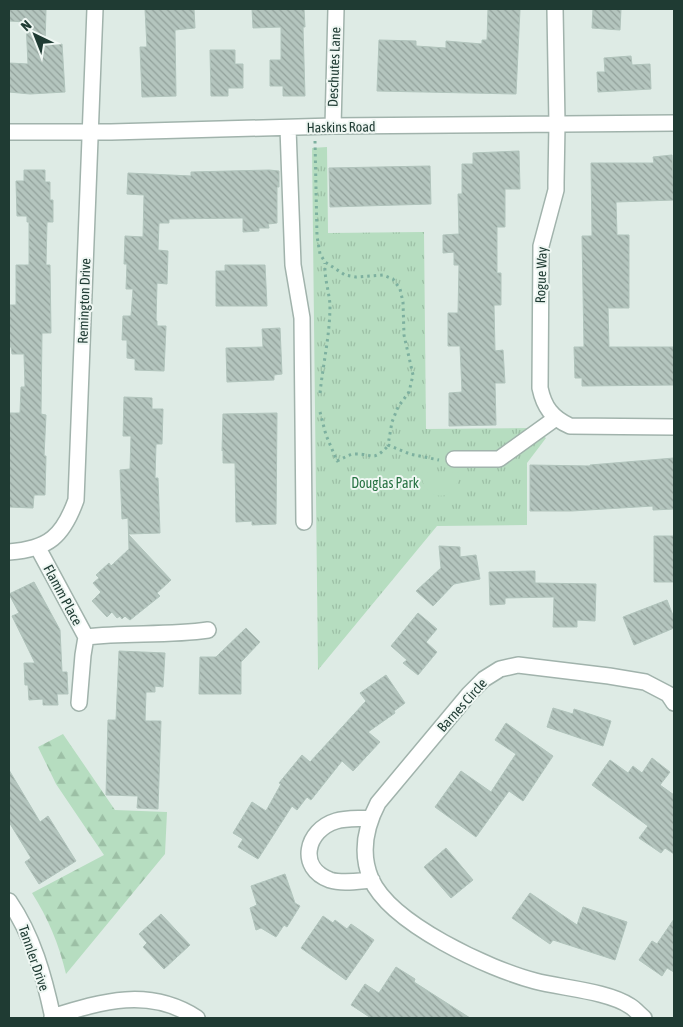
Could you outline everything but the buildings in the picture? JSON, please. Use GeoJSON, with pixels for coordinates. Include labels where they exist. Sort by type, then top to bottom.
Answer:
{"type":"FeatureCollection","features":[{"type":"Feature","properties":{"kind":"street","name":"Remington Drive"},"geometry":{"type":"LineString","coordinates":[[9,552],[38,548],[58,535],[69,518],[76,500],[95,9]]}},
{"type":"Feature","properties":{"kind":"street","name":"Deschutes Lane"},"geometry":{"type":"LineString","coordinates":[[333,126],[336,9]]}},
{"type":"Feature","properties":{"kind":"street","name":"Rogue Way"},"geometry":{"type":"LineString","coordinates":[[555,9],[556,190],[541,246],[539,274],[540,388],[543,402],[549,412],[556,418]]}},
{"type":"Feature","properties":{"kind":"street","name":"Haskins Road"},"geometry":{"type":"LineString","coordinates":[[9,132],[91,132],[333,126],[674,123]]}},
{"type":"Feature","properties":{"kind":"street"},"geometry":{"type":"LineString","coordinates":[[288,128],[293,265],[302,318],[304,522]]}},
{"type":"Feature","properties":{"kind":"street"},"geometry":{"type":"LineString","coordinates":[[454,459],[499,458],[556,418],[570,426],[674,426]]}},
{"type":"Feature","properties":{"kind":"street","name":"Flamm Place"},"geometry":{"type":"LineString","coordinates":[[38,548],[86,637],[82,655],[79,703]]}},
{"type":"Feature","properties":{"kind":"street"},"geometry":{"type":"LineString","coordinates":[[86,637],[114,634],[184,633],[208,630]]}},
{"type":"Feature","properties":{"kind":"street","name":"Barnes Circle"},"geometry":{"type":"LineString","coordinates":[[644,1018],[629,1005],[605,996],[534,981],[499,970],[459,952],[417,925],[380,894],[372,880],[368,870],[365,850],[366,833],[370,818],[378,803],[470,694],[484,679],[500,669],[518,665],[540,666],[628,678],[645,682],[672,694]]}},
{"type":"Feature","properties":{"kind":"street"},"geometry":{"type":"LineString","coordinates":[[370,818],[336,821],[328,824],[315,836],[308,851],[314,871],[331,880],[341,882],[372,880]]}},
{"type":"Feature","properties":{"kind":"street","name":"Tannler Drive"},"geometry":{"type":"LineString","coordinates":[[9,901],[20,918],[33,945],[52,1018]]}},
{"type":"Feature","properties":{"kind":"street"},"geometry":{"type":"LineString","coordinates":[[52,1018],[96,1004],[139,999],[164,1003],[197,1018]]}},
{"type":"Feature","properties":{"kind":"path"},"geometry":{"type":"LineString","coordinates":[[315,140],[317,236],[320,254],[333,269],[356,277],[383,275],[392,279],[400,289],[403,302],[404,335],[413,375],[408,392],[398,407],[392,422],[388,445],[380,454],[373,457],[357,454],[337,460],[326,435],[319,405]]}},
{"type":"Feature","properties":{"kind":"path"},"geometry":{"type":"LineString","coordinates":[[320,398],[328,337],[330,304],[324,271],[325,262]]}},
{"type":"Feature","properties":{"kind":"path"},"geometry":{"type":"LineString","coordinates":[[388,445],[410,454],[437,460],[454,459]]}},
{"type":"Feature","properties":{"kind":"green space","name":"Douglas Park"},"geometry":{"type":"Polygon","coordinates":[[[327,147],[328,233],[424,232],[426,429],[534,428],[546,438],[527,463],[527,525],[437,526],[318,670],[312,148],[327,147]]]}},
{"type":"Feature","properties":{"kind":"green space"},"geometry":{"type":"Polygon","coordinates":[[[459,472],[453,490],[441,496],[428,490],[423,483],[421,473],[459,472]]]}},
{"type":"Feature","properties":{"kind":"green space"},"geometry":{"type":"Polygon","coordinates":[[[63,734],[115,810],[167,812],[165,854],[66,974],[52,932],[32,893],[104,855],[56,784],[38,747],[63,734]]]}}]}
